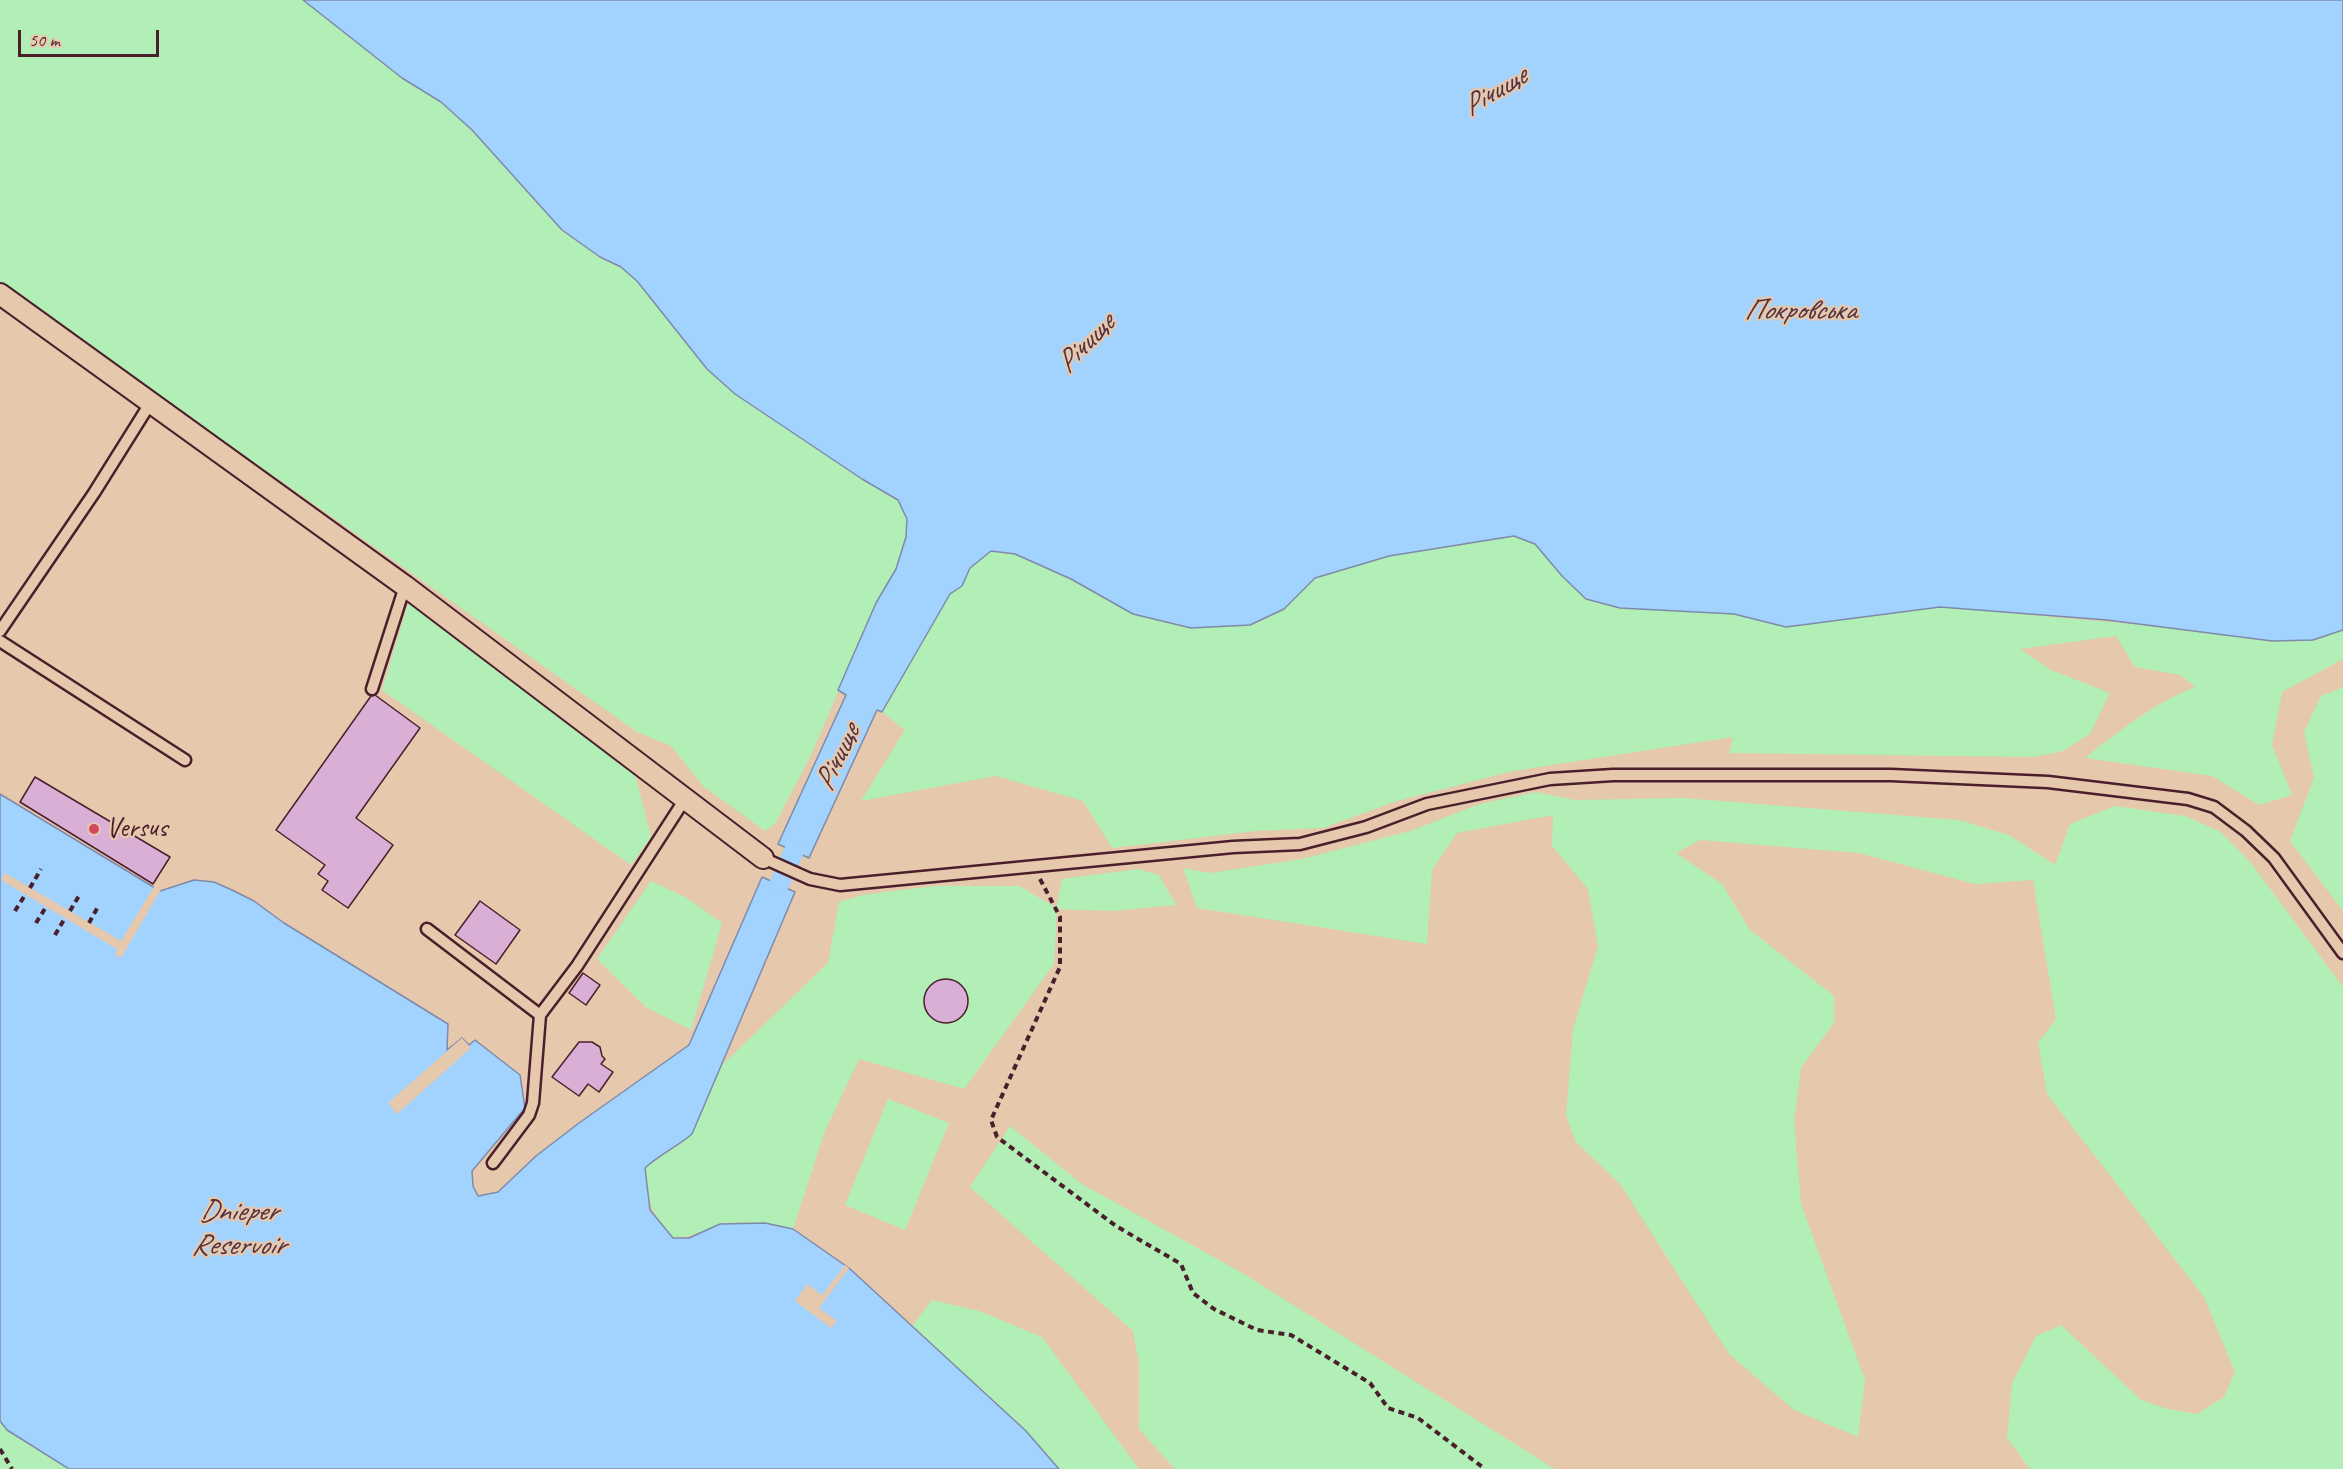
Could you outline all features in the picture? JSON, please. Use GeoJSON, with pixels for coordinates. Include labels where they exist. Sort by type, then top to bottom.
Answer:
{"type":"FeatureCollection","features":[{"type":"Feature","properties":{"kind":"street"},"geometry":{"type":"LineString","coordinates":[[0,294],[405,586],[763,858]]}},
{"type":"Feature","properties":{"kind":"lane"},"geometry":{"type":"LineString","coordinates":[[0,631],[94,493],[151,402]]}},
{"type":"Feature","properties":{"kind":"lane"},"geometry":{"type":"LineString","coordinates":[[372,689],[405,586]]}},
{"type":"Feature","properties":{"kind":"lane"},"geometry":{"type":"LineString","coordinates":[[0,641],[185,760]]}},
{"type":"Feature","properties":{"kind":"lane"},"geometry":{"type":"LineString","coordinates":[[763,858],[810,879],[840,885],[1233,847],[1300,844],[1366,827],[1427,804],[1550,779],[1624,775],[1891,775],[2048,782],[2188,799],[2214,807],[2246,831],[2274,858],[2343,953]]}},
{"type":"Feature","properties":{"kind":"lane"},"geometry":{"type":"LineString","coordinates":[[493,1163],[529,1115],[533,1103],[540,1015],[577,966],[685,799]]}},
{"type":"Feature","properties":{"kind":"lane"},"geometry":{"type":"LineString","coordinates":[[427,929],[540,1015]]}},
{"type":"Feature","properties":{"kind":"path"},"geometry":{"type":"LineString","coordinates":[[1034,867],[1060,917],[1060,967],[991,1120],[997,1137],[1116,1226],[1181,1264],[1193,1293],[1214,1309],[1257,1330],[1291,1335],[1370,1383],[1388,1408],[1418,1419],[1485,1469]]}},
{"type":"Feature","properties":{"kind":"path"},"geometry":{"type":"LineString","coordinates":[[30,888],[41,869]]}},
{"type":"Feature","properties":{"kind":"path"},"geometry":{"type":"LineString","coordinates":[[70,911],[80,894]]}},
{"type":"Feature","properties":{"kind":"path"},"geometry":{"type":"LineString","coordinates":[[15,911],[26,895]]}},
{"type":"Feature","properties":{"kind":"path"},"geometry":{"type":"LineString","coordinates":[[89,923],[99,905]]}},
{"type":"Feature","properties":{"kind":"path"},"geometry":{"type":"LineString","coordinates":[[36,922],[46,907]]}},
{"type":"Feature","properties":{"kind":"path"},"geometry":{"type":"LineString","coordinates":[[55,935],[65,918]]}},
{"type":"Feature","properties":{"kind":"path"},"geometry":{"type":"LineString","coordinates":[[0,1449],[12,1469]]}},
{"type":"Feature","properties":{"kind":"green space"},"geometry":{"type":"Polygon","coordinates":[[[0,0],[303,0],[402,78],[441,102],[472,130],[542,209],[600,257],[621,267],[637,281],[707,369],[735,394],[862,479],[898,500],[907,519],[906,537],[896,570],[876,603],[812,753],[775,824],[765,831],[703,786],[671,746],[637,732],[0,283],[0,0]]]}},
{"type":"Feature","properties":{"kind":"green space"},"geometry":{"type":"Polygon","coordinates":[[[1514,536],[1535,544],[1562,576],[1586,599],[1620,608],[1734,614],[1786,627],[1940,607],[2313,640],[2343,630],[2343,659],[2282,692],[2272,745],[2292,795],[2259,805],[2212,776],[2085,758],[2151,710],[2195,687],[2181,675],[2135,667],[2116,636],[2020,649],[2051,670],[2110,693],[2090,734],[2063,751],[2034,757],[1729,753],[1733,737],[1513,771],[1397,801],[1323,828],[1256,831],[1112,848],[1083,801],[996,776],[861,801],[905,730],[882,712],[950,594],[962,586],[970,568],[991,551],[1015,554],[1071,579],[1284,609],[1315,578],[1389,556],[1514,536]]]}},
{"type":"Feature","properties":{"kind":"green space"},"geometry":{"type":"Polygon","coordinates":[[[409,601],[635,774],[651,837],[631,865],[382,690],[409,601]]]}},
{"type":"Feature","properties":{"kind":"green space"},"geometry":{"type":"Polygon","coordinates":[[[2343,687],[2343,911],[2290,841],[2314,778],[2304,732],[2321,696],[2343,687]]]}},
{"type":"Feature","properties":{"kind":"green space"},"geometry":{"type":"Polygon","coordinates":[[[1536,792],[1575,800],[1683,798],[1959,820],[2009,835],[2055,865],[2070,824],[2115,806],[2185,816],[2221,832],[2251,863],[2343,987],[2343,1469],[2030,1469],[2007,1438],[2012,1383],[2036,1336],[2061,1325],[2141,1400],[2168,1409],[2197,1414],[2224,1397],[2235,1372],[2204,1297],[2047,1094],[2038,1043],[2056,1019],[2033,880],[1975,884],[1859,853],[1700,840],[1676,853],[1722,884],[1749,929],[1834,996],[1834,1023],[1801,1068],[1794,1120],[1801,1204],[1865,1380],[1858,1437],[1794,1410],[1729,1354],[1620,1184],[1576,1142],[1566,1115],[1573,1029],[1598,946],[1588,889],[1552,846],[1553,815],[1457,833],[1432,870],[1427,944],[1197,908],[1183,868],[1210,873],[1302,859],[1410,831],[1480,804],[1536,792]]]}},
{"type":"Feature","properties":{"kind":"green space"},"geometry":{"type":"Polygon","coordinates":[[[1138,869],[1159,875],[1176,905],[1114,911],[1057,909],[1054,964],[964,1089],[859,1059],[825,1131],[793,1229],[765,1224],[726,1223],[691,1235],[673,1238],[659,1221],[649,1198],[645,1168],[661,1152],[678,1146],[692,1134],[720,1067],[828,963],[839,902],[862,895],[934,886],[1020,886],[1056,908],[1062,879],[1138,869]]]}},
{"type":"Feature","properties":{"kind":"green space"},"geometry":{"type":"Polygon","coordinates":[[[651,881],[687,898],[722,923],[691,1030],[647,1008],[597,959],[651,881]]]}},
{"type":"Feature","properties":{"kind":"green space"},"geometry":{"type":"Polygon","coordinates":[[[888,1099],[949,1123],[905,1230],[845,1205],[888,1099]]]}},
{"type":"Feature","properties":{"kind":"green space"},"geometry":{"type":"Polygon","coordinates":[[[1010,1126],[1082,1184],[1239,1271],[1555,1469],[1175,1469],[1139,1429],[1139,1363],[1133,1331],[970,1187],[1010,1126]]]}},
{"type":"Feature","properties":{"kind":"green space"},"geometry":{"type":"Polygon","coordinates":[[[932,1300],[979,1311],[1042,1337],[1139,1469],[1059,1469],[1026,1431],[912,1326],[932,1300]]]}},
{"type":"Feature","properties":{"kind":"green space"},"geometry":{"type":"Polygon","coordinates":[[[0,1422],[7,1430],[69,1469],[0,1469],[0,1422]]]}},
{"type":"Feature","properties":{"kind":"water","name":"Покровська"},"geometry":{"type":"Polygon","coordinates":[[[303,0],[2343,0],[2343,630],[2313,640],[2272,641],[2107,620],[1940,607],[1786,627],[1734,614],[1620,608],[1586,599],[1562,576],[1535,544],[1514,536],[1389,556],[1315,578],[1284,609],[1250,625],[1191,628],[1133,614],[1071,579],[1015,554],[991,551],[970,568],[962,586],[950,594],[882,712],[877,710],[809,858],[778,844],[846,695],[838,690],[876,603],[896,569],[906,537],[907,519],[898,500],[862,479],[735,394],[707,369],[637,281],[621,267],[600,257],[562,230],[472,130],[441,102],[402,78],[303,0]]]}},
{"type":"Feature","properties":{"kind":"water","name":"Dnieper Reservoir"},"geometry":{"type":"Polygon","coordinates":[[[0,794],[160,891],[194,880],[214,882],[254,901],[284,923],[448,1024],[447,1050],[462,1038],[469,1045],[475,1040],[520,1075],[525,1108],[472,1171],[473,1186],[478,1196],[498,1192],[536,1156],[689,1045],[762,877],[795,892],[692,1134],[645,1168],[650,1210],[673,1238],[689,1238],[720,1224],[765,1223],[793,1229],[849,1268],[1026,1431],[1059,1469],[69,1469],[7,1430],[0,1421],[0,794]]]}},
{"type":"Feature","properties":{"kind":"pier"},"geometry":{"type":"Polygon","coordinates":[[[5,873],[121,941],[155,885],[163,886],[121,958],[115,955],[117,949],[1,880],[5,873]]]}},
{"type":"Feature","properties":{"kind":"pier"},"geometry":{"type":"Polygon","coordinates":[[[462,1038],[471,1048],[397,1114],[388,1103],[462,1038]]]}},
{"type":"Feature","properties":{"kind":"pier"},"geometry":{"type":"Polygon","coordinates":[[[845,1265],[849,1268],[819,1308],[837,1321],[831,1328],[795,1301],[807,1284],[822,1295],[845,1265]]]}},
{"type":"Feature","properties":{"kind":"building"},"geometry":{"type":"Polygon","coordinates":[[[375,695],[420,728],[356,818],[393,845],[348,908],[322,890],[328,881],[318,874],[325,865],[276,830],[371,696],[375,695]]]}},
{"type":"Feature","properties":{"kind":"building","name":"Versus"},"geometry":{"type":"Polygon","coordinates":[[[35,777],[170,857],[153,884],[20,802],[35,777]]]}},
{"type":"Feature","properties":{"kind":"building"},"geometry":{"type":"Polygon","coordinates":[[[480,901],[520,930],[496,964],[455,935],[480,901]]]}},
{"type":"Feature","properties":{"kind":"building"},"geometry":{"type":"Polygon","coordinates":[[[583,973],[600,985],[586,1005],[569,993],[583,973]]]}},
{"type":"Feature","properties":{"kind":"building"},"geometry":{"type":"Polygon","coordinates":[[[946,979],[961,986],[968,1001],[961,1016],[946,1023],[931,1016],[924,1001],[931,986],[946,979]]]}},
{"type":"Feature","properties":{"kind":"building"},"geometry":{"type":"Polygon","coordinates":[[[579,1042],[592,1042],[600,1047],[605,1059],[601,1064],[613,1072],[599,1092],[588,1084],[579,1096],[552,1077],[579,1042]]]}},
{"type":"Feature","properties":{"kind":"waterway"},"geometry":{"type":"LineString","coordinates":[[779,885],[794,851]]}},
{"type":"Feature","properties":{"kind":"place","name":"Versus"},"geometry":{"type":"Point","coordinates":[94,829]}},
{"type":"Feature","properties":{"kind":"water label","name":"Річище"},"geometry":{"type":"Point","coordinates":[1495,92]}},
{"type":"Feature","properties":{"kind":"water label","name":"Річище"},"geometry":{"type":"Point","coordinates":[1086,344]}},
{"type":"Feature","properties":{"kind":"water label","name":"Річище"},"geometry":{"type":"Point","coordinates":[838,758]}}]}
